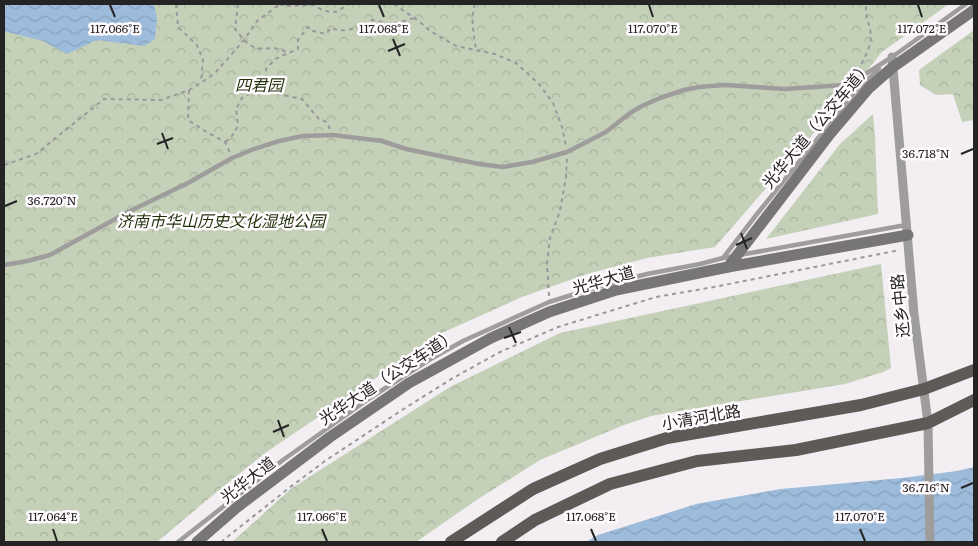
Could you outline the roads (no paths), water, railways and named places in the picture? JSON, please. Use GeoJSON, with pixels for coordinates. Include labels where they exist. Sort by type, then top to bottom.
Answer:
{"type":"FeatureCollection","features":[{"type":"Feature","properties":{"kind":"main road"},"geometry":{"type":"LineString","coordinates":[[725,263],[735,256],[830,134],[892,62],[974,10]]}},
{"type":"Feature","properties":{"kind":"main road","name":"光华大道"},"geometry":{"type":"LineString","coordinates":[[197,542],[236,508],[330,437],[409,383],[491,338],[550,312],[616,290],[725,263],[908,230]]}},
{"type":"Feature","properties":{"kind":"main road","name":"小清河北路"},"geometry":{"type":"LineString","coordinates":[[451,542],[533,489],[600,459],[667,438],[861,406],[924,389],[974,370]]}},
{"type":"Feature","properties":{"kind":"main road"},"geometry":{"type":"LineString","coordinates":[[502,542],[535,520],[610,484],[697,461],[796,450],[928,422],[974,400]]}},
{"type":"Feature","properties":{"kind":"street","name":"还乡中路"},"geometry":{"type":"LineString","coordinates":[[892,62],[914,314],[928,422],[930,542]]}},
{"type":"Feature","properties":{"kind":"lane","name":"光华大道（公交车道）"},"geometry":{"type":"LineString","coordinates":[[178,542],[283,460],[370,398],[429,360],[463,341],[549,302],[604,285],[647,274],[700,264],[725,263],[762,207],[866,80],[966,4]]}},
{"type":"Feature","properties":{"kind":"lane"},"geometry":{"type":"LineString","coordinates":[[4,265],[50,255],[232,158],[279,141],[303,136],[332,135],[382,141],[406,149],[479,164],[503,166],[532,162],[567,152],[606,132],[636,109],[684,90],[725,85],[785,88],[844,85],[892,62]]}},
{"type":"Feature","properties":{"kind":"lane"},"geometry":{"type":"LineString","coordinates":[[735,256],[908,230]]}},
{"type":"Feature","properties":{"kind":"water"},"geometry":{"type":"Polygon","coordinates":[[[4,4],[154,4],[157,19],[155,39],[144,46],[97,40],[67,54],[43,41],[7,32],[4,33],[4,4]]]}},
{"type":"Feature","properties":{"kind":"water"},"geometry":{"type":"Polygon","coordinates":[[[974,467],[974,542],[586,542],[598,535],[696,504],[781,489],[902,478],[974,467]]]}},
{"type":"Feature","properties":{"kind":"park label","name":"四君园"},"geometry":{"type":"Point","coordinates":[259,84]}},
{"type":"Feature","properties":{"kind":"park label","name":"济南市华山历史文化湿地公园"},"geometry":{"type":"Point","coordinates":[221,220]}}]}
